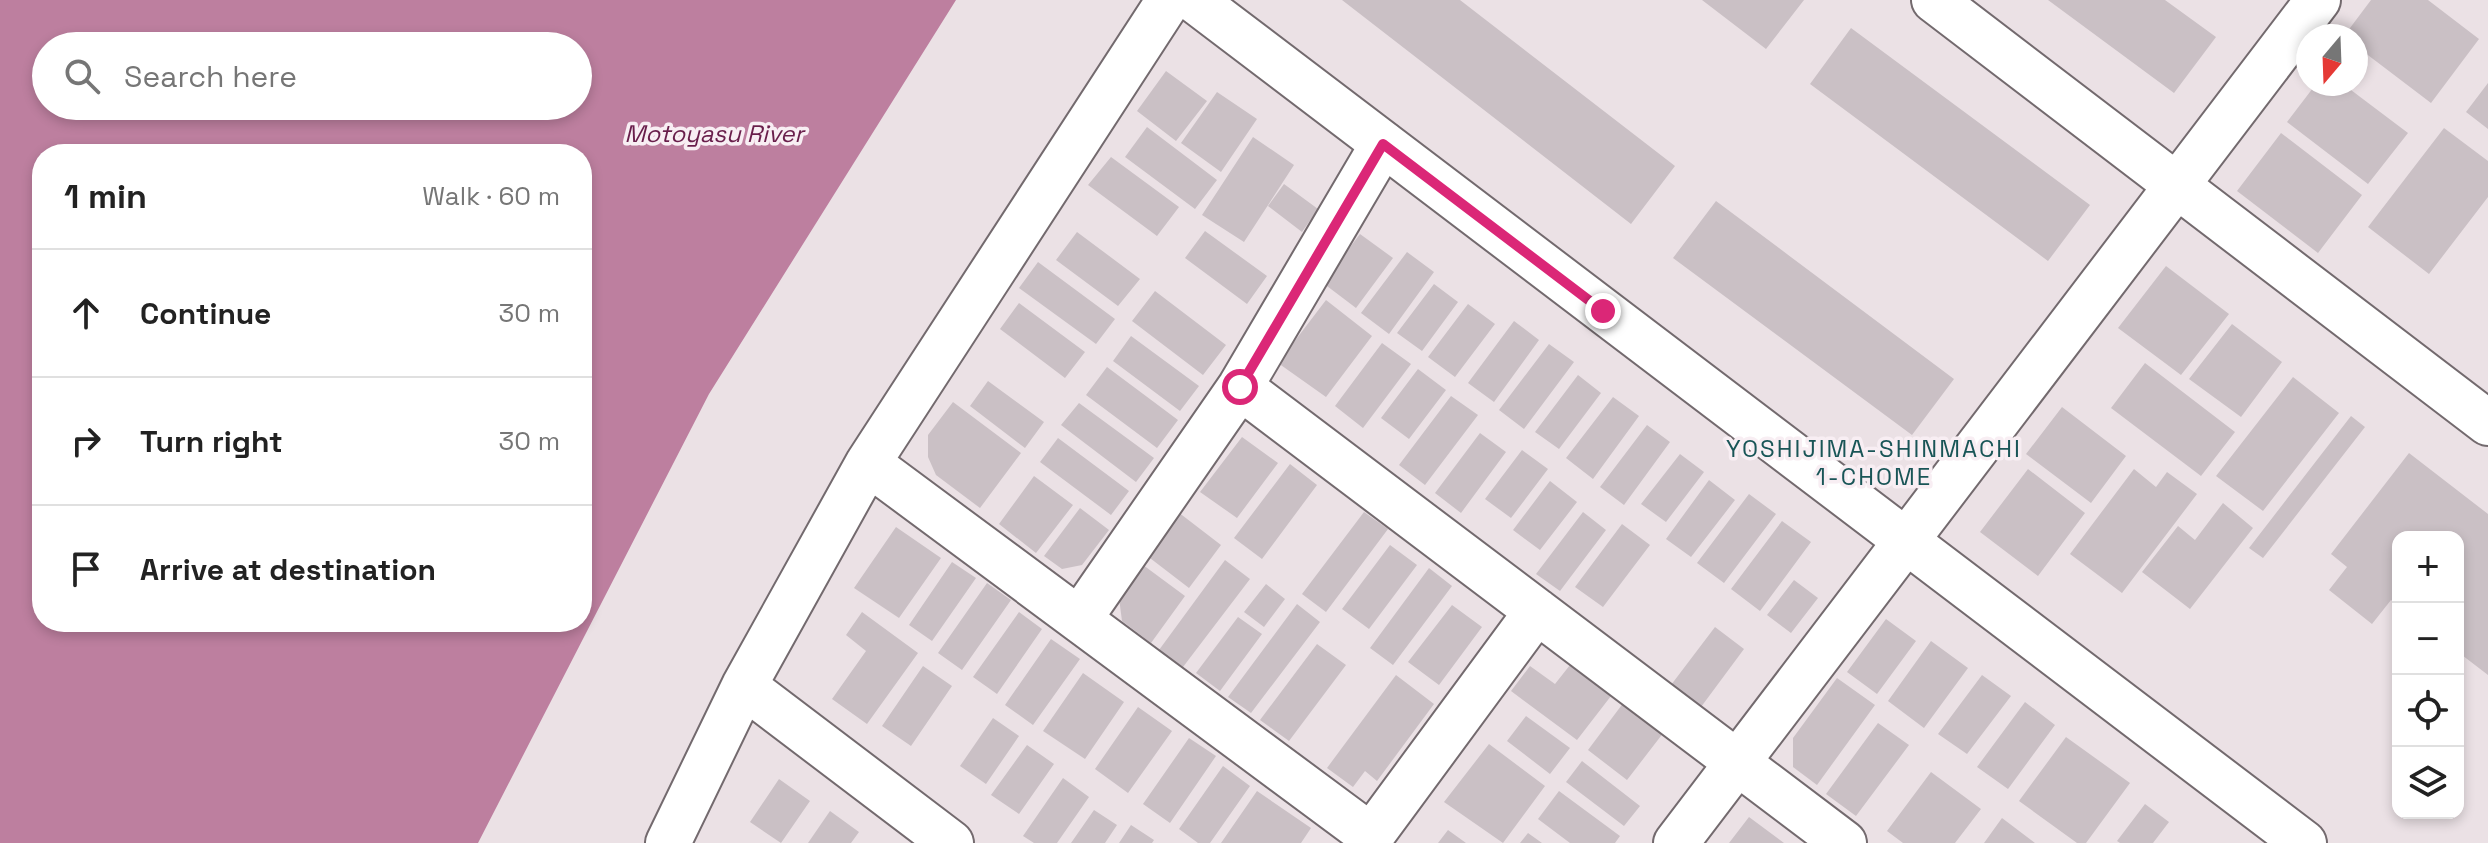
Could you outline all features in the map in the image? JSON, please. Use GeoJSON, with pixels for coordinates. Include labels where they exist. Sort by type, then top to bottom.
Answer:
{"type":"FeatureCollection","features":[{"type":"Feature","properties":{"kind":"street"},"geometry":{"type":"LineString","coordinates":[[668,843],[744,686],[868,463],[1169,0]]}},
{"type":"Feature","properties":{"kind":"street"},"geometry":{"type":"LineString","coordinates":[[1194,0],[2304,843]]}},
{"type":"Feature","properties":{"kind":"street"},"geometry":{"type":"LineString","coordinates":[[1934,0],[2488,423]]}},
{"type":"Feature","properties":{"kind":"street"},"geometry":{"type":"LineString","coordinates":[[1676,843],[2318,0]]}},
{"type":"Feature","properties":{"kind":"street"},"geometry":{"type":"LineString","coordinates":[[1080,618],[1240,387],[1383,144]]}},
{"type":"Feature","properties":{"kind":"street"},"geometry":{"type":"LineString","coordinates":[[1240,387],[1844,843]]}},
{"type":"Feature","properties":{"kind":"street"},"geometry":{"type":"LineString","coordinates":[[868,463],[1080,618],[1369,840],[1537,611]]}},
{"type":"Feature","properties":{"kind":"street"},"geometry":{"type":"LineString","coordinates":[[744,686],[951,843]]}},
{"type":"Feature","properties":{"kind":"water","name":"Motoyasu River"},"geometry":{"type":"Polygon","coordinates":[[[0,0],[956,0],[709,394],[592,621],[592,144],[32,144],[32,632],[587,632],[478,843],[0,843],[0,0]]]}},
{"type":"Feature","properties":{"kind":"building"},"geometry":{"type":"Polygon","coordinates":[[[1342,0],[1460,0],[1675,166],[1631,224],[1342,0]]]}},
{"type":"Feature","properties":{"kind":"building"},"geometry":{"type":"Polygon","coordinates":[[[1702,0],[1804,0],[1766,49],[1702,0]]]}},
{"type":"Feature","properties":{"kind":"building"},"geometry":{"type":"Polygon","coordinates":[[[2048,0],[2165,0],[2216,37],[2174,93],[2048,0]]]}},
{"type":"Feature","properties":{"kind":"building"},"geometry":{"type":"Polygon","coordinates":[[[2371,0],[2428,0],[2479,39],[2431,103],[2368,55],[2368,24],[2353,24],[2371,0]]]}},
{"type":"Feature","properties":{"kind":"building"},"geometry":{"type":"Polygon","coordinates":[[[1851,28],[2090,205],[2048,261],[1810,84],[1851,28]]]}},
{"type":"Feature","properties":{"kind":"building"},"geometry":{"type":"Polygon","coordinates":[[[1166,71],[1207,101],[1176,141],[1137,111],[1166,71]]]}},
{"type":"Feature","properties":{"kind":"building"},"geometry":{"type":"Polygon","coordinates":[[[2488,83],[2488,129],[2466,112],[2488,83]]]}},
{"type":"Feature","properties":{"kind":"building"},"geometry":{"type":"Polygon","coordinates":[[[1217,92],[1257,119],[1221,172],[1181,143],[1217,92]]]}},
{"type":"Feature","properties":{"kind":"building"},"geometry":{"type":"Polygon","coordinates":[[[2307,96],[2359,96],[2408,133],[2368,184],[2287,122],[2307,96]]]}},
{"type":"Feature","properties":{"kind":"building"},"geometry":{"type":"Polygon","coordinates":[[[1147,127],[1217,180],[1195,209],[1125,157],[1147,127]]]}},
{"type":"Feature","properties":{"kind":"building"},"geometry":{"type":"Polygon","coordinates":[[[2444,128],[2488,161],[2488,197],[2429,274],[2368,227],[2444,128]]]}},
{"type":"Feature","properties":{"kind":"building"},"geometry":{"type":"Polygon","coordinates":[[[2281,133],[2362,195],[2318,253],[2237,191],[2281,133]]]}},
{"type":"Feature","properties":{"kind":"building"},"geometry":{"type":"Polygon","coordinates":[[[1253,137],[1294,165],[1244,242],[1202,215],[1253,137]]]}},
{"type":"Feature","properties":{"kind":"building"},"geometry":{"type":"Polygon","coordinates":[[[1111,157],[1179,207],[1157,236],[1088,185],[1111,157]]]}},
{"type":"Feature","properties":{"kind":"building"},"geometry":{"type":"Polygon","coordinates":[[[1284,184],[1318,209],[1302,232],[1268,206],[1284,184]]]}},
{"type":"Feature","properties":{"kind":"building"},"geometry":{"type":"Polygon","coordinates":[[[1716,201],[1954,379],[1912,435],[1673,258],[1716,201]]]}},
{"type":"Feature","properties":{"kind":"building"},"geometry":{"type":"Polygon","coordinates":[[[1205,231],[1267,276],[1247,304],[1185,258],[1205,231]]]}},
{"type":"Feature","properties":{"kind":"building"},"geometry":{"type":"Polygon","coordinates":[[[1077,232],[1140,279],[1118,306],[1056,260],[1077,232]]]}},
{"type":"Feature","properties":{"kind":"building"},"geometry":{"type":"Polygon","coordinates":[[[1360,234],[1393,258],[1356,308],[1323,283],[1360,234]]]}},
{"type":"Feature","properties":{"kind":"building"},"geometry":{"type":"Polygon","coordinates":[[[1407,252],[1434,272],[1389,334],[1361,313],[1407,252]]]}},
{"type":"Feature","properties":{"kind":"building"},"geometry":{"type":"Polygon","coordinates":[[[1038,262],[1115,319],[1096,344],[1019,288],[1038,262]]]}},
{"type":"Feature","properties":{"kind":"building"},"geometry":{"type":"Polygon","coordinates":[[[2166,266],[2229,314],[2181,375],[2118,328],[2166,266]]]}},
{"type":"Feature","properties":{"kind":"building"},"geometry":{"type":"Polygon","coordinates":[[[1434,284],[1458,302],[1422,351],[1397,333],[1434,284]]]}},
{"type":"Feature","properties":{"kind":"building"},"geometry":{"type":"Polygon","coordinates":[[[1155,291],[1226,345],[1203,375],[1132,321],[1155,291]]]}},
{"type":"Feature","properties":{"kind":"building"},"geometry":{"type":"Polygon","coordinates":[[[1326,300],[1372,336],[1326,397],[1278,363],[1326,300]]]}},
{"type":"Feature","properties":{"kind":"building"},"geometry":{"type":"Polygon","coordinates":[[[1019,303],[1085,352],[1065,378],[1000,329],[1019,303]]]}},
{"type":"Feature","properties":{"kind":"building"},"geometry":{"type":"Polygon","coordinates":[[[1468,304],[1495,324],[1455,377],[1428,357],[1468,304]]]}},
{"type":"Feature","properties":{"kind":"building"},"geometry":{"type":"Polygon","coordinates":[[[1514,321],[1539,340],[1494,402],[1468,383],[1514,321]]]}},
{"type":"Feature","properties":{"kind":"building"},"geometry":{"type":"Polygon","coordinates":[[[2232,324],[2282,362],[2241,417],[2189,379],[2232,324]]]}},
{"type":"Feature","properties":{"kind":"building"},"geometry":{"type":"Polygon","coordinates":[[[1131,336],[1199,386],[1180,411],[1113,361],[1131,336]]]}},
{"type":"Feature","properties":{"kind":"building"},"geometry":{"type":"Polygon","coordinates":[[[1382,343],[1411,364],[1363,428],[1335,406],[1382,343]]]}},
{"type":"Feature","properties":{"kind":"building"},"geometry":{"type":"Polygon","coordinates":[[[1549,344],[1574,362],[1524,429],[1499,410],[1549,344]]]}},
{"type":"Feature","properties":{"kind":"building"},"geometry":{"type":"Polygon","coordinates":[[[2145,363],[2235,432],[2201,476],[2111,408],[2145,363]]]}},
{"type":"Feature","properties":{"kind":"building"},"geometry":{"type":"Polygon","coordinates":[[[1107,367],[1178,420],[1157,448],[1086,395],[1107,367]]]}},
{"type":"Feature","properties":{"kind":"building"},"geometry":{"type":"Polygon","coordinates":[[[1418,369],[1446,390],[1409,439],[1381,418],[1418,369]]]}},
{"type":"Feature","properties":{"kind":"building"},"geometry":{"type":"Polygon","coordinates":[[[1578,375],[1601,393],[1559,449],[1535,432],[1578,375]]]}},
{"type":"Feature","properties":{"kind":"building"},"geometry":{"type":"Polygon","coordinates":[[[2293,377],[2339,413],[2263,511],[2216,476],[2293,377]]]}},
{"type":"Feature","properties":{"kind":"building"},"geometry":{"type":"Polygon","coordinates":[[[988,381],[1044,422],[1025,448],[970,406],[988,381]]]}},
{"type":"Feature","properties":{"kind":"building"},"geometry":{"type":"Polygon","coordinates":[[[1451,396],[1478,415],[1425,485],[1399,465],[1451,396]]]}},
{"type":"Feature","properties":{"kind":"building"},"geometry":{"type":"Polygon","coordinates":[[[1613,397],[1639,416],[1593,479],[1566,458],[1613,397]]]}},
{"type":"Feature","properties":{"kind":"building"},"geometry":{"type":"Polygon","coordinates":[[[953,402],[1021,453],[980,508],[936,475],[928,457],[928,435],[953,402]]]}},
{"type":"Feature","properties":{"kind":"building"},"geometry":{"type":"Polygon","coordinates":[[[1079,403],[1154,458],[1136,482],[1061,425],[1079,403]]]}},
{"type":"Feature","properties":{"kind":"building"},"geometry":{"type":"Polygon","coordinates":[[[2062,407],[2126,456],[2091,503],[2026,454],[2062,407]]]}},
{"type":"Feature","properties":{"kind":"building"},"geometry":{"type":"Polygon","coordinates":[[[2351,416],[2365,427],[2263,558],[2249,548],[2351,416]]]}},
{"type":"Feature","properties":{"kind":"building"},"geometry":{"type":"Polygon","coordinates":[[[1647,425],[1670,442],[1624,505],[1600,487],[1647,425]]]}},
{"type":"Feature","properties":{"kind":"building"},"geometry":{"type":"Polygon","coordinates":[[[1480,433],[1506,452],[1461,513],[1435,493],[1480,433]]]}},
{"type":"Feature","properties":{"kind":"building"},"geometry":{"type":"Polygon","coordinates":[[[1242,437],[1278,463],[1237,518],[1200,492],[1242,437]]]}},
{"type":"Feature","properties":{"kind":"building"},"geometry":{"type":"Polygon","coordinates":[[[1058,438],[1129,491],[1111,515],[1040,462],[1058,438]]]}},
{"type":"Feature","properties":{"kind":"building"},"geometry":{"type":"Polygon","coordinates":[[[1522,450],[1548,469],[1511,518],[1485,499],[1522,450]]]}},
{"type":"Feature","properties":{"kind":"building"},"geometry":{"type":"Polygon","coordinates":[[[2409,453],[2488,514],[2488,675],[2464,657],[2464,531],[2392,531],[2392,601],[2372,624],[2329,590],[2347,567],[2331,554],[2409,453]]]}},
{"type":"Feature","properties":{"kind":"building"},"geometry":{"type":"Polygon","coordinates":[[[1680,454],[1704,472],[1666,522],[1641,504],[1680,454]]]}},
{"type":"Feature","properties":{"kind":"building"},"geometry":{"type":"Polygon","coordinates":[[[1290,464],[1317,485],[1262,559],[1234,538],[1290,464]]]}},
{"type":"Feature","properties":{"kind":"building"},"geometry":{"type":"Polygon","coordinates":[[[2028,469],[2085,513],[2038,576],[1980,532],[2028,469]]]}},
{"type":"Feature","properties":{"kind":"building"},"geometry":{"type":"Polygon","coordinates":[[[2134,469],[2156,487],[2167,472],[2197,494],[2122,593],[2070,554],[2134,469]]]}},
{"type":"Feature","properties":{"kind":"building"},"geometry":{"type":"Polygon","coordinates":[[[1034,476],[1073,505],[1036,553],[999,524],[1034,476]]]}},
{"type":"Feature","properties":{"kind":"building"},"geometry":{"type":"Polygon","coordinates":[[[1709,480],[1735,500],[1691,557],[1666,539],[1709,480]]]}},
{"type":"Feature","properties":{"kind":"building"},"geometry":{"type":"Polygon","coordinates":[[[1550,481],[1577,502],[1540,550],[1513,530],[1550,481]]]}},
{"type":"Feature","properties":{"kind":"building"},"geometry":{"type":"Polygon","coordinates":[[[1749,494],[1776,514],[1724,583],[1697,563],[1749,494]]]}},
{"type":"Feature","properties":{"kind":"building"},"geometry":{"type":"Polygon","coordinates":[[[2223,503],[2253,528],[2190,609],[2142,572],[2178,526],[2195,540],[2223,503]]]}},
{"type":"Feature","properties":{"kind":"building"},"geometry":{"type":"Polygon","coordinates":[[[1080,508],[1109,530],[1082,565],[1062,569],[1044,556],[1080,508]]]}},
{"type":"Feature","properties":{"kind":"building"},"geometry":{"type":"Polygon","coordinates":[[[1178,512],[1221,545],[1189,588],[1146,555],[1178,512]]]}},
{"type":"Feature","properties":{"kind":"building"},"geometry":{"type":"Polygon","coordinates":[[[1364,512],[1388,529],[1326,612],[1302,594],[1364,512]]]}},
{"type":"Feature","properties":{"kind":"building"},"geometry":{"type":"Polygon","coordinates":[[[1583,512],[1606,530],[1560,591],[1536,574],[1583,512]]]}},
{"type":"Feature","properties":{"kind":"building"},"geometry":{"type":"Polygon","coordinates":[[[1782,521],[1811,542],[1760,611],[1731,589],[1782,521]]]}},
{"type":"Feature","properties":{"kind":"building"},"geometry":{"type":"Polygon","coordinates":[[[1622,524],[1650,545],[1603,607],[1575,587],[1622,524]]]}},
{"type":"Feature","properties":{"kind":"building"},"geometry":{"type":"Polygon","coordinates":[[[896,527],[941,558],[899,618],[854,588],[896,527]]]}},
{"type":"Feature","properties":{"kind":"building"},"geometry":{"type":"Polygon","coordinates":[[[1390,545],[1417,565],[1369,629],[1342,609],[1390,545]]]}},
{"type":"Feature","properties":{"kind":"building"},"geometry":{"type":"Polygon","coordinates":[[[1225,560],[1250,579],[1183,667],[1159,650],[1225,560]]]}},
{"type":"Feature","properties":{"kind":"building"},"geometry":{"type":"Polygon","coordinates":[[[952,562],[976,578],[932,641],[909,625],[952,562]]]}},
{"type":"Feature","properties":{"kind":"building"},"geometry":{"type":"Polygon","coordinates":[[[1139,562],[1185,596],[1151,643],[1122,621],[1118,590],[1139,562]]]}},
{"type":"Feature","properties":{"kind":"building"},"geometry":{"type":"Polygon","coordinates":[[[1429,568],[1452,586],[1393,665],[1370,648],[1429,568]]]}},
{"type":"Feature","properties":{"kind":"building"},"geometry":{"type":"Polygon","coordinates":[[[1794,580],[1818,598],[1791,633],[1767,615],[1794,580]]]}},
{"type":"Feature","properties":{"kind":"building"},"geometry":{"type":"Polygon","coordinates":[[[987,583],[1011,600],[962,670],[938,653],[987,583]]]}},
{"type":"Feature","properties":{"kind":"building"},"geometry":{"type":"Polygon","coordinates":[[[1266,584],[1285,599],[1264,627],[1244,612],[1266,584]]]}},
{"type":"Feature","properties":{"kind":"building"},"geometry":{"type":"Polygon","coordinates":[[[1297,604],[1320,622],[1251,713],[1228,697],[1297,604]]]}},
{"type":"Feature","properties":{"kind":"building"},"geometry":{"type":"Polygon","coordinates":[[[1452,605],[1482,627],[1439,685],[1408,662],[1452,605]]]}},
{"type":"Feature","properties":{"kind":"building"},"geometry":{"type":"Polygon","coordinates":[[[862,612],[918,653],[867,724],[832,699],[866,651],[846,635],[862,612]]]}},
{"type":"Feature","properties":{"kind":"building"},"geometry":{"type":"Polygon","coordinates":[[[1019,612],[1042,629],[997,694],[973,677],[1019,612]]]}},
{"type":"Feature","properties":{"kind":"building"},"geometry":{"type":"Polygon","coordinates":[[[1238,617],[1262,634],[1220,691],[1196,673],[1238,617]]]}},
{"type":"Feature","properties":{"kind":"building"},"geometry":{"type":"Polygon","coordinates":[[[1886,619],[1916,641],[1877,694],[1847,672],[1886,619]]]}},
{"type":"Feature","properties":{"kind":"building"},"geometry":{"type":"Polygon","coordinates":[[[1715,627],[1744,649],[1701,707],[1671,685],[1715,627]]]}},
{"type":"Feature","properties":{"kind":"building"},"geometry":{"type":"Polygon","coordinates":[[[1051,639],[1080,659],[1033,725],[1005,705],[1051,639]]]}},
{"type":"Feature","properties":{"kind":"building"},"geometry":{"type":"Polygon","coordinates":[[[1931,641],[1968,668],[1924,728],[1888,701],[1931,641]]]}},
{"type":"Feature","properties":{"kind":"building"},"geometry":{"type":"Polygon","coordinates":[[[1317,644],[1346,665],[1289,741],[1260,720],[1317,644]]]}},
{"type":"Feature","properties":{"kind":"building"},"geometry":{"type":"Polygon","coordinates":[[[1570,665],[1611,696],[1577,740],[1511,691],[1530,666],[1555,684],[1570,665]]]}},
{"type":"Feature","properties":{"kind":"building"},"geometry":{"type":"Polygon","coordinates":[[[923,666],[952,686],[911,746],[882,726],[923,666]]]}},
{"type":"Feature","properties":{"kind":"building"},"geometry":{"type":"Polygon","coordinates":[[[1083,673],[1124,702],[1085,759],[1043,731],[1083,673]]]}},
{"type":"Feature","properties":{"kind":"building"},"geometry":{"type":"Polygon","coordinates":[[[1396,675],[1434,704],[1377,781],[1365,771],[1353,787],[1327,768],[1396,675]]]}},
{"type":"Feature","properties":{"kind":"building"},"geometry":{"type":"Polygon","coordinates":[[[1982,675],[2011,696],[1967,754],[1938,734],[1982,675]]]}},
{"type":"Feature","properties":{"kind":"building"},"geometry":{"type":"Polygon","coordinates":[[[1837,678],[1875,705],[1817,785],[1793,767],[1793,738],[1837,678]]]}},
{"type":"Feature","properties":{"kind":"building"},"geometry":{"type":"Polygon","coordinates":[[[1624,702],[1664,732],[1627,780],[1588,750],[1624,702]]]}},
{"type":"Feature","properties":{"kind":"building"},"geometry":{"type":"Polygon","coordinates":[[[2025,702],[2055,725],[2008,789],[1977,767],[2025,702]]]}},
{"type":"Feature","properties":{"kind":"building"},"geometry":{"type":"Polygon","coordinates":[[[1138,707],[1172,731],[1128,793],[1095,769],[1138,707]]]}},
{"type":"Feature","properties":{"kind":"building"},"geometry":{"type":"Polygon","coordinates":[[[1526,716],[1570,748],[1550,774],[1507,741],[1526,716]]]}},
{"type":"Feature","properties":{"kind":"building"},"geometry":{"type":"Polygon","coordinates":[[[993,718],[1019,736],[986,784],[960,766],[993,718]]]}},
{"type":"Feature","properties":{"kind":"building"},"geometry":{"type":"Polygon","coordinates":[[[1878,723],[1909,745],[1856,816],[1826,794],[1878,723]]]}},
{"type":"Feature","properties":{"kind":"building"},"geometry":{"type":"Polygon","coordinates":[[[2066,737],[2130,783],[2086,843],[2077,843],[2019,801],[2066,737]]]}},
{"type":"Feature","properties":{"kind":"building"},"geometry":{"type":"Polygon","coordinates":[[[1189,738],[1216,756],[1170,823],[1143,804],[1189,738]]]}},
{"type":"Feature","properties":{"kind":"building"},"geometry":{"type":"Polygon","coordinates":[[[1489,744],[1545,786],[1503,843],[1444,802],[1489,744]]]}},
{"type":"Feature","properties":{"kind":"building"},"geometry":{"type":"Polygon","coordinates":[[[1027,745],[1054,764],[1019,814],[991,795],[1027,745]]]}},
{"type":"Feature","properties":{"kind":"building"},"geometry":{"type":"Polygon","coordinates":[[[1582,761],[1640,806],[1624,826],[1566,782],[1582,761]]]}},
{"type":"Feature","properties":{"kind":"building"},"geometry":{"type":"Polygon","coordinates":[[[1223,766],[1250,786],[1210,843],[1198,843],[1179,829],[1223,766]]]}},
{"type":"Feature","properties":{"kind":"building"},"geometry":{"type":"Polygon","coordinates":[[[1931,772],[1981,809],[1955,843],[1903,843],[1887,831],[1931,772]]]}},
{"type":"Feature","properties":{"kind":"building"},"geometry":{"type":"Polygon","coordinates":[[[1063,778],[1089,797],[1057,843],[1034,843],[1023,836],[1063,778]]]}},
{"type":"Feature","properties":{"kind":"building"},"geometry":{"type":"Polygon","coordinates":[[[779,779],[810,801],[781,843],[750,822],[779,779]]]}},
{"type":"Feature","properties":{"kind":"building"},"geometry":{"type":"Polygon","coordinates":[[[1257,791],[1311,828],[1301,843],[1221,843],[1257,791]]]}},
{"type":"Feature","properties":{"kind":"building"},"geometry":{"type":"Polygon","coordinates":[[[1559,791],[1620,836],[1615,843],[1570,843],[1538,819],[1559,791]]]}},
{"type":"Feature","properties":{"kind":"building"},"geometry":{"type":"Polygon","coordinates":[[[2145,804],[2169,822],[2153,843],[2117,841],[2145,804]]]}},
{"type":"Feature","properties":{"kind":"building"},"geometry":{"type":"Polygon","coordinates":[[[1094,810],[1117,825],[1105,843],[1071,843],[1094,810]]]}},
{"type":"Feature","properties":{"kind":"building"},"geometry":{"type":"Polygon","coordinates":[[[830,811],[859,832],[851,843],[808,843],[830,811]]]}},
{"type":"Feature","properties":{"kind":"building"},"geometry":{"type":"Polygon","coordinates":[[[1749,817],[1784,843],[1729,843],[1749,817]]]}},
{"type":"Feature","properties":{"kind":"building"},"geometry":{"type":"Polygon","coordinates":[[[2002,818],[2035,843],[1984,843],[2002,818]]]}},
{"type":"Feature","properties":{"kind":"building"},"geometry":{"type":"Polygon","coordinates":[[[1131,825],[1154,840],[1152,843],[1119,843],[1131,825]]]}},
{"type":"Feature","properties":{"kind":"building"},"geometry":{"type":"Polygon","coordinates":[[[1448,830],[1466,843],[1438,843],[1448,830]]]}},
{"type":"Feature","properties":{"kind":"building"},"geometry":{"type":"Polygon","coordinates":[[[1528,833],[1542,843],[1520,843],[1528,833]]]}},
{"type":"Feature","properties":{"kind":"district","name":"YOSHIJIMA-SHINMACHI 1-CHOME"},"geometry":{"type":"Point","coordinates":[1874,462]}},
{"type":"Feature","properties":{"kind":"route"},"geometry":{"type":"LineString","coordinates":[[1240,387],[1383,144],[1603,311]]}}]}
